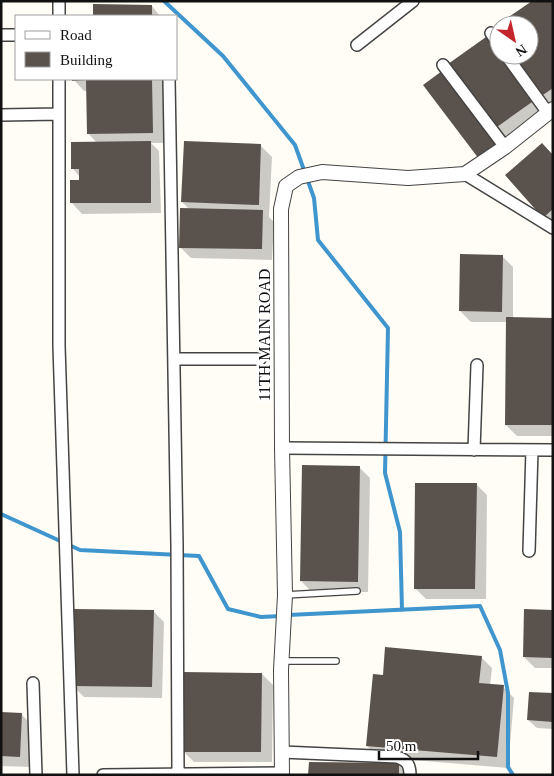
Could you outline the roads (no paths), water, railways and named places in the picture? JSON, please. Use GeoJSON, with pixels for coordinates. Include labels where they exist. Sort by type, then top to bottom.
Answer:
{"type":"FeatureCollection","features":[{"type":"Feature","properties":{"kind":"street"},"geometry":{"type":"LineString","coordinates":[[59,1],[59,15]]}},
{"type":"Feature","properties":{"kind":"street"},"geometry":{"type":"LineString","coordinates":[[357,45],[413,1]]}},
{"type":"Feature","properties":{"kind":"street"},"geometry":{"type":"LineString","coordinates":[[1,35],[15,35]]}},
{"type":"Feature","properties":{"kind":"street"},"geometry":{"type":"LineString","coordinates":[[514,65],[550,111],[505,147],[465,174],[553,228]]}},
{"type":"Feature","properties":{"kind":"street"},"geometry":{"type":"LineString","coordinates":[[443,66],[505,147]]}},
{"type":"Feature","properties":{"kind":"street"},"geometry":{"type":"LineString","coordinates":[[59,80],[59,346],[72,775]]}},
{"type":"Feature","properties":{"kind":"street"},"geometry":{"type":"LineString","coordinates":[[169,80],[178,565],[178,773]]}},
{"type":"Feature","properties":{"kind":"street"},"geometry":{"type":"LineString","coordinates":[[1,115],[59,114]]}},
{"type":"Feature","properties":{"kind":"street","name":"11TH MAIN ROAD"},"geometry":{"type":"LineString","coordinates":[[282,774],[281,661],[285,601],[281,209],[286,186],[306,176],[322,172],[408,178],[465,174]]}},
{"type":"Feature","properties":{"kind":"street"},"geometry":{"type":"LineString","coordinates":[[174,359],[260,359]]}},
{"type":"Feature","properties":{"kind":"street"},"geometry":{"type":"LineString","coordinates":[[474,450],[478,365]]}},
{"type":"Feature","properties":{"kind":"street"},"geometry":{"type":"LineString","coordinates":[[282,448],[553,450]]}},
{"type":"Feature","properties":{"kind":"street"},"geometry":{"type":"LineString","coordinates":[[529,551],[532,450]]}},
{"type":"Feature","properties":{"kind":"street"},"geometry":{"type":"LineString","coordinates":[[33,683],[36,775]]}},
{"type":"Feature","properties":{"kind":"street"},"geometry":{"type":"LineString","coordinates":[[282,752],[398,757],[405,760],[410,767],[410,775]]}},
{"type":"Feature","properties":{"kind":"street"},"geometry":{"type":"LineString","coordinates":[[103,775],[178,773],[282,774]]}},
{"type":"Feature","properties":{"kind":"lane"},"geometry":{"type":"LineString","coordinates":[[285,601],[357,592]]}},
{"type":"Feature","properties":{"kind":"lane"},"geometry":{"type":"LineString","coordinates":[[281,661],[336,661]]}},
{"type":"Feature","properties":{"kind":"waterway"},"geometry":{"type":"LineString","coordinates":[[164,1],[223,56],[295,145],[314,198],[318,240],[388,328],[385,473],[400,532],[402,610]]}},
{"type":"Feature","properties":{"kind":"waterway"},"geometry":{"type":"LineString","coordinates":[[1,514],[80,550],[199,556],[228,609],[261,617],[281,616]]}},
{"type":"Feature","properties":{"kind":"waterway"},"geometry":{"type":"LineString","coordinates":[[288,615],[480,606],[500,650],[508,693],[508,767],[513,775]]}}]}
